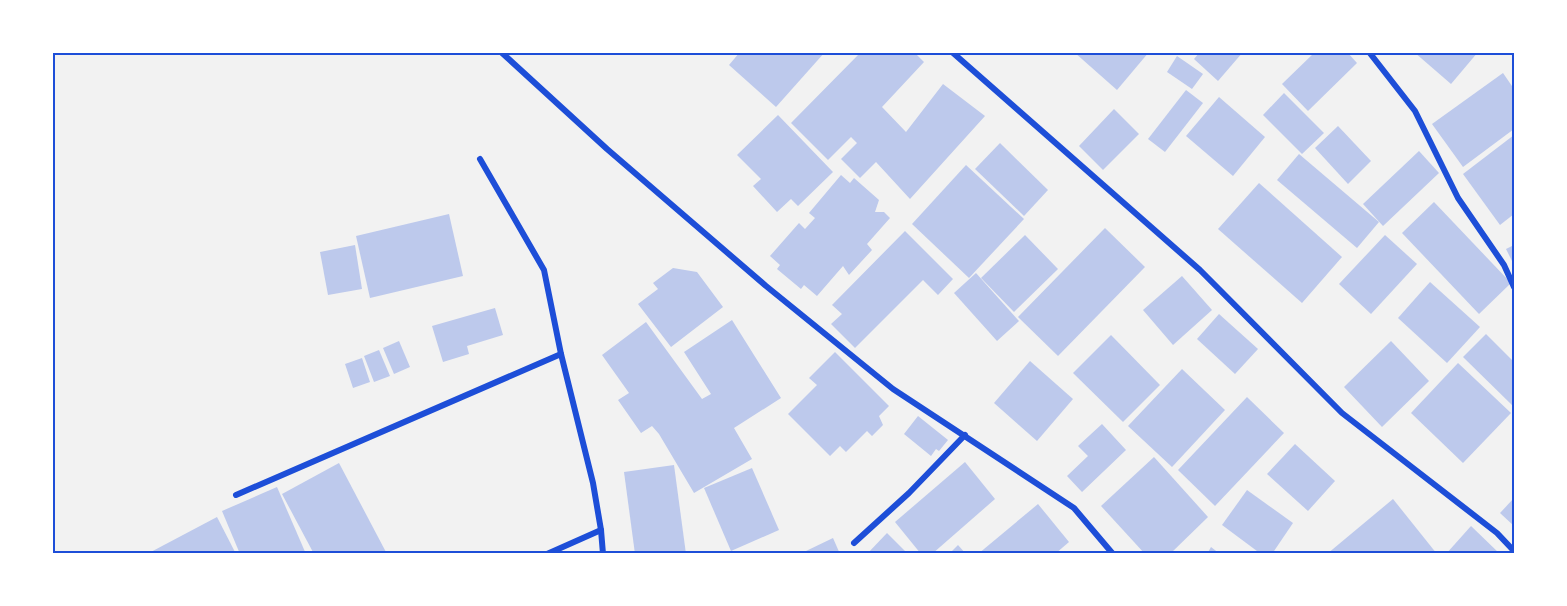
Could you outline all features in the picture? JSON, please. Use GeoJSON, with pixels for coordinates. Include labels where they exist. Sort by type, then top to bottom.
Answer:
{"type":"FeatureCollection","features":[{"type":"Feature","properties":{"kind":"street"},"geometry":{"type":"LineString","coordinates":[[501,52],[766,286],[893,389],[1074,508],[1113,554]]}},
{"type":"Feature","properties":{"kind":"street"},"geometry":{"type":"LineString","coordinates":[[952,52],[1200,270],[1342,413],[1497,533],[1515,551]]}},
{"type":"Feature","properties":{"kind":"street"},"geometry":{"type":"LineString","coordinates":[[1369,52],[1415,111],[1458,198],[1504,265],[1515,287]]}},
{"type":"Feature","properties":{"kind":"street"},"geometry":{"type":"LineString","coordinates":[[480,159],[544,270],[561,354],[593,483],[603,554]]}},
{"type":"Feature","properties":{"kind":"street"},"geometry":{"type":"LineString","coordinates":[[236,495],[561,354]]}},
{"type":"Feature","properties":{"kind":"street"},"geometry":{"type":"LineString","coordinates":[[854,543],[909,493],[965,435]]}},
{"type":"Feature","properties":{"kind":"street"},"geometry":{"type":"LineString","coordinates":[[547,554],[601,530]]}},
{"type":"Feature","properties":{"kind":"building"},"geometry":{"type":"Polygon","coordinates":[[[740,52],[825,52],[776,107],[729,65],[740,52]]]}},
{"type":"Feature","properties":{"kind":"building"},"geometry":{"type":"Polygon","coordinates":[[[861,52],[914,52],[924,62],[882,107],[906,132],[943,84],[985,116],[910,199],[876,162],[860,178],[841,159],[857,143],[851,137],[828,160],[791,123],[861,52]]]}},
{"type":"Feature","properties":{"kind":"building"},"geometry":{"type":"Polygon","coordinates":[[[1074,52],[1149,52],[1117,90],[1074,52]]]}},
{"type":"Feature","properties":{"kind":"building"},"geometry":{"type":"Polygon","coordinates":[[[1200,52],[1243,52],[1218,81],[1194,59],[1200,52]]]}},
{"type":"Feature","properties":{"kind":"building"},"geometry":{"type":"Polygon","coordinates":[[[1315,52],[1347,52],[1357,63],[1308,111],[1282,84],[1315,52]]]}},
{"type":"Feature","properties":{"kind":"building"},"geometry":{"type":"Polygon","coordinates":[[[1414,52],[1478,52],[1451,84],[1414,52]]]}},
{"type":"Feature","properties":{"kind":"building"},"geometry":{"type":"Polygon","coordinates":[[[1177,56],[1203,74],[1192,89],[1167,72],[1177,56]]]}},
{"type":"Feature","properties":{"kind":"building"},"geometry":{"type":"Polygon","coordinates":[[[1503,73],[1514,89],[1514,129],[1463,167],[1432,124],[1503,73]]]}},
{"type":"Feature","properties":{"kind":"building"},"geometry":{"type":"Polygon","coordinates":[[[1186,90],[1203,103],[1165,152],[1148,139],[1186,90]]]}},
{"type":"Feature","properties":{"kind":"building"},"geometry":{"type":"Polygon","coordinates":[[[1284,93],[1324,133],[1302,154],[1263,115],[1284,93]]]}},
{"type":"Feature","properties":{"kind":"building"},"geometry":{"type":"Polygon","coordinates":[[[1219,97],[1265,137],[1233,176],[1186,136],[1219,97]]]}},
{"type":"Feature","properties":{"kind":"building"},"geometry":{"type":"Polygon","coordinates":[[[1114,109],[1139,134],[1103,170],[1079,146],[1114,109]]]}},
{"type":"Feature","properties":{"kind":"building"},"geometry":{"type":"Polygon","coordinates":[[[778,115],[833,172],[798,206],[791,199],[777,212],[753,186],[761,179],[737,155],[778,115]]]}},
{"type":"Feature","properties":{"kind":"building"},"geometry":{"type":"Polygon","coordinates":[[[1338,126],[1371,161],[1348,184],[1315,148],[1338,126]]]}},
{"type":"Feature","properties":{"kind":"building"},"geometry":{"type":"Polygon","coordinates":[[[1514,135],[1514,214],[1500,225],[1463,174],[1514,135]]]}},
{"type":"Feature","properties":{"kind":"building"},"geometry":{"type":"Polygon","coordinates":[[[1000,143],[1048,190],[1024,216],[975,169],[1000,143]]]}},
{"type":"Feature","properties":{"kind":"building"},"geometry":{"type":"Polygon","coordinates":[[[1419,151],[1439,173],[1383,226],[1363,204],[1419,151]]]}},
{"type":"Feature","properties":{"kind":"building"},"geometry":{"type":"Polygon","coordinates":[[[1299,154],[1379,222],[1357,248],[1277,180],[1299,154]]]}},
{"type":"Feature","properties":{"kind":"building"},"geometry":{"type":"Polygon","coordinates":[[[966,165],[1024,219],[969,278],[912,224],[966,165]]]}},
{"type":"Feature","properties":{"kind":"building"},"geometry":{"type":"Polygon","coordinates":[[[841,175],[850,183],[854,178],[879,200],[875,212],[884,212],[890,218],[867,244],[872,250],[849,275],[843,266],[817,296],[804,285],[801,289],[777,269],[780,265],[770,256],[799,223],[805,229],[815,218],[809,213],[841,175]]]}},
{"type":"Feature","properties":{"kind":"building"},"geometry":{"type":"Polygon","coordinates":[[[1259,183],[1342,257],[1302,303],[1218,229],[1259,183]]]}},
{"type":"Feature","properties":{"kind":"building"},"geometry":{"type":"Polygon","coordinates":[[[1434,202],[1511,283],[1479,314],[1402,233],[1434,202]]]}},
{"type":"Feature","properties":{"kind":"building"},"geometry":{"type":"Polygon","coordinates":[[[449,214],[463,276],[370,298],[356,236],[449,214]]]}},
{"type":"Feature","properties":{"kind":"building"},"geometry":{"type":"Polygon","coordinates":[[[1105,228],[1145,267],[1058,356],[1018,317],[1105,228]]]}},
{"type":"Feature","properties":{"kind":"building"},"geometry":{"type":"Polygon","coordinates":[[[905,231],[953,279],[938,295],[923,280],[855,348],[831,324],[842,314],[832,305],[905,231]]]}},
{"type":"Feature","properties":{"kind":"building"},"geometry":{"type":"Polygon","coordinates":[[[1025,235],[1058,269],[1014,312],[981,278],[1025,235]]]}},
{"type":"Feature","properties":{"kind":"building"},"geometry":{"type":"Polygon","coordinates":[[[1385,235],[1417,264],[1371,314],[1339,284],[1385,235]]]}},
{"type":"Feature","properties":{"kind":"building"},"geometry":{"type":"Polygon","coordinates":[[[355,245],[362,289],[328,295],[320,252],[355,245]]]}},
{"type":"Feature","properties":{"kind":"building"},"geometry":{"type":"Polygon","coordinates":[[[1514,245],[1514,265],[1506,249],[1514,245]]]}},
{"type":"Feature","properties":{"kind":"building"},"geometry":{"type":"Polygon","coordinates":[[[673,268],[697,272],[723,307],[671,347],[638,304],[658,289],[653,283],[673,268]]]}},
{"type":"Feature","properties":{"kind":"building"},"geometry":{"type":"Polygon","coordinates":[[[976,273],[1019,321],[997,341],[954,293],[976,273]]]}},
{"type":"Feature","properties":{"kind":"building"},"geometry":{"type":"Polygon","coordinates":[[[1182,276],[1212,310],[1173,345],[1143,310],[1182,276]]]}},
{"type":"Feature","properties":{"kind":"building"},"geometry":{"type":"Polygon","coordinates":[[[1430,282],[1480,327],[1447,363],[1398,318],[1430,282]]]}},
{"type":"Feature","properties":{"kind":"building"},"geometry":{"type":"Polygon","coordinates":[[[495,308],[503,335],[467,346],[469,354],[443,362],[432,326],[495,308]]]}},
{"type":"Feature","properties":{"kind":"building"},"geometry":{"type":"Polygon","coordinates":[[[1219,314],[1258,349],[1235,374],[1197,339],[1219,314]]]}},
{"type":"Feature","properties":{"kind":"building"},"geometry":{"type":"Polygon","coordinates":[[[732,320],[781,398],[734,428],[752,459],[694,493],[659,434],[652,426],[641,433],[618,400],[629,393],[602,355],[646,322],[702,399],[711,394],[684,352],[732,320]]]}},
{"type":"Feature","properties":{"kind":"building"},"geometry":{"type":"Polygon","coordinates":[[[1486,334],[1514,362],[1514,407],[1463,357],[1486,334]]]}},
{"type":"Feature","properties":{"kind":"building"},"geometry":{"type":"Polygon","coordinates":[[[1111,335],[1160,385],[1123,422],[1073,373],[1111,335]]]}},
{"type":"Feature","properties":{"kind":"building"},"geometry":{"type":"Polygon","coordinates":[[[399,341],[410,367],[394,374],[383,348],[399,341]]]}},
{"type":"Feature","properties":{"kind":"building"},"geometry":{"type":"Polygon","coordinates":[[[1391,341],[1429,381],[1382,427],[1344,387],[1391,341]]]}},
{"type":"Feature","properties":{"kind":"building"},"geometry":{"type":"Polygon","coordinates":[[[379,350],[390,376],[374,382],[364,356],[379,350]]]}},
{"type":"Feature","properties":{"kind":"building"},"geometry":{"type":"Polygon","coordinates":[[[835,352],[889,406],[879,416],[883,425],[872,436],[867,431],[846,452],[840,446],[830,456],[788,414],[817,385],[809,378],[835,352]]]}},
{"type":"Feature","properties":{"kind":"building"},"geometry":{"type":"Polygon","coordinates":[[[362,358],[370,382],[353,388],[345,364],[362,358]]]}},
{"type":"Feature","properties":{"kind":"building"},"geometry":{"type":"Polygon","coordinates":[[[1030,361],[1073,399],[1037,441],[994,403],[1030,361]]]}},
{"type":"Feature","properties":{"kind":"building"},"geometry":{"type":"Polygon","coordinates":[[[1458,363],[1511,413],[1463,463],[1411,413],[1458,363]]]}},
{"type":"Feature","properties":{"kind":"building"},"geometry":{"type":"Polygon","coordinates":[[[1182,369],[1225,410],[1172,467],[1128,426],[1182,369]]]}},
{"type":"Feature","properties":{"kind":"building"},"geometry":{"type":"Polygon","coordinates":[[[1247,397],[1284,433],[1215,506],[1178,470],[1247,397]]]}},
{"type":"Feature","properties":{"kind":"building"},"geometry":{"type":"Polygon","coordinates":[[[918,416],[948,440],[939,451],[936,449],[931,456],[904,434],[918,416]]]}},
{"type":"Feature","properties":{"kind":"building"},"geometry":{"type":"Polygon","coordinates":[[[1102,424],[1126,450],[1082,492],[1067,476],[1088,456],[1078,446],[1102,424]]]}},
{"type":"Feature","properties":{"kind":"building"},"geometry":{"type":"Polygon","coordinates":[[[1295,444],[1335,481],[1308,511],[1267,474],[1295,444]]]}},
{"type":"Feature","properties":{"kind":"building"},"geometry":{"type":"Polygon","coordinates":[[[1154,457],[1208,517],[1170,554],[1145,554],[1101,506],[1154,457]]]}},
{"type":"Feature","properties":{"kind":"building"},"geometry":{"type":"Polygon","coordinates":[[[965,462],[995,499],[932,554],[921,554],[895,522],[965,462]]]}},
{"type":"Feature","properties":{"kind":"building"},"geometry":{"type":"Polygon","coordinates":[[[339,463],[387,554],[314,554],[282,494],[339,463]]]}},
{"type":"Feature","properties":{"kind":"building"},"geometry":{"type":"Polygon","coordinates":[[[674,465],[686,554],[635,554],[624,472],[674,465]]]}},
{"type":"Feature","properties":{"kind":"building"},"geometry":{"type":"Polygon","coordinates":[[[752,468],[779,530],[731,551],[704,488],[752,468]]]}},
{"type":"Feature","properties":{"kind":"building"},"geometry":{"type":"Polygon","coordinates":[[[277,487],[306,554],[240,554],[222,511],[277,487]]]}},
{"type":"Feature","properties":{"kind":"building"},"geometry":{"type":"Polygon","coordinates":[[[1247,490],[1293,523],[1272,554],[1261,554],[1222,525],[1247,490]]]}},
{"type":"Feature","properties":{"kind":"building"},"geometry":{"type":"Polygon","coordinates":[[[1514,498],[1514,526],[1500,513],[1514,498]]]}},
{"type":"Feature","properties":{"kind":"building"},"geometry":{"type":"Polygon","coordinates":[[[1393,499],[1437,554],[1327,554],[1393,499]]]}},
{"type":"Feature","properties":{"kind":"building"},"geometry":{"type":"Polygon","coordinates":[[[1038,504],[1069,542],[1055,554],[978,554],[1038,504]]]}},
{"type":"Feature","properties":{"kind":"building"},"geometry":{"type":"Polygon","coordinates":[[[217,517],[236,554],[147,554],[217,517]]]}},
{"type":"Feature","properties":{"kind":"building"},"geometry":{"type":"Polygon","coordinates":[[[1471,526],[1500,554],[1446,554],[1471,526]]]}},
{"type":"Feature","properties":{"kind":"building"},"geometry":{"type":"Polygon","coordinates":[[[887,533],[908,554],[867,554],[887,533]]]}},
{"type":"Feature","properties":{"kind":"building"},"geometry":{"type":"Polygon","coordinates":[[[833,538],[840,554],[807,554],[806,551],[833,538]]]}},
{"type":"Feature","properties":{"kind":"building"},"geometry":{"type":"Polygon","coordinates":[[[958,545],[966,554],[949,554],[958,545]]]}},
{"type":"Feature","properties":{"kind":"building"},"geometry":{"type":"Polygon","coordinates":[[[1211,547],[1220,554],[1207,554],[1211,547]]]}}]}
